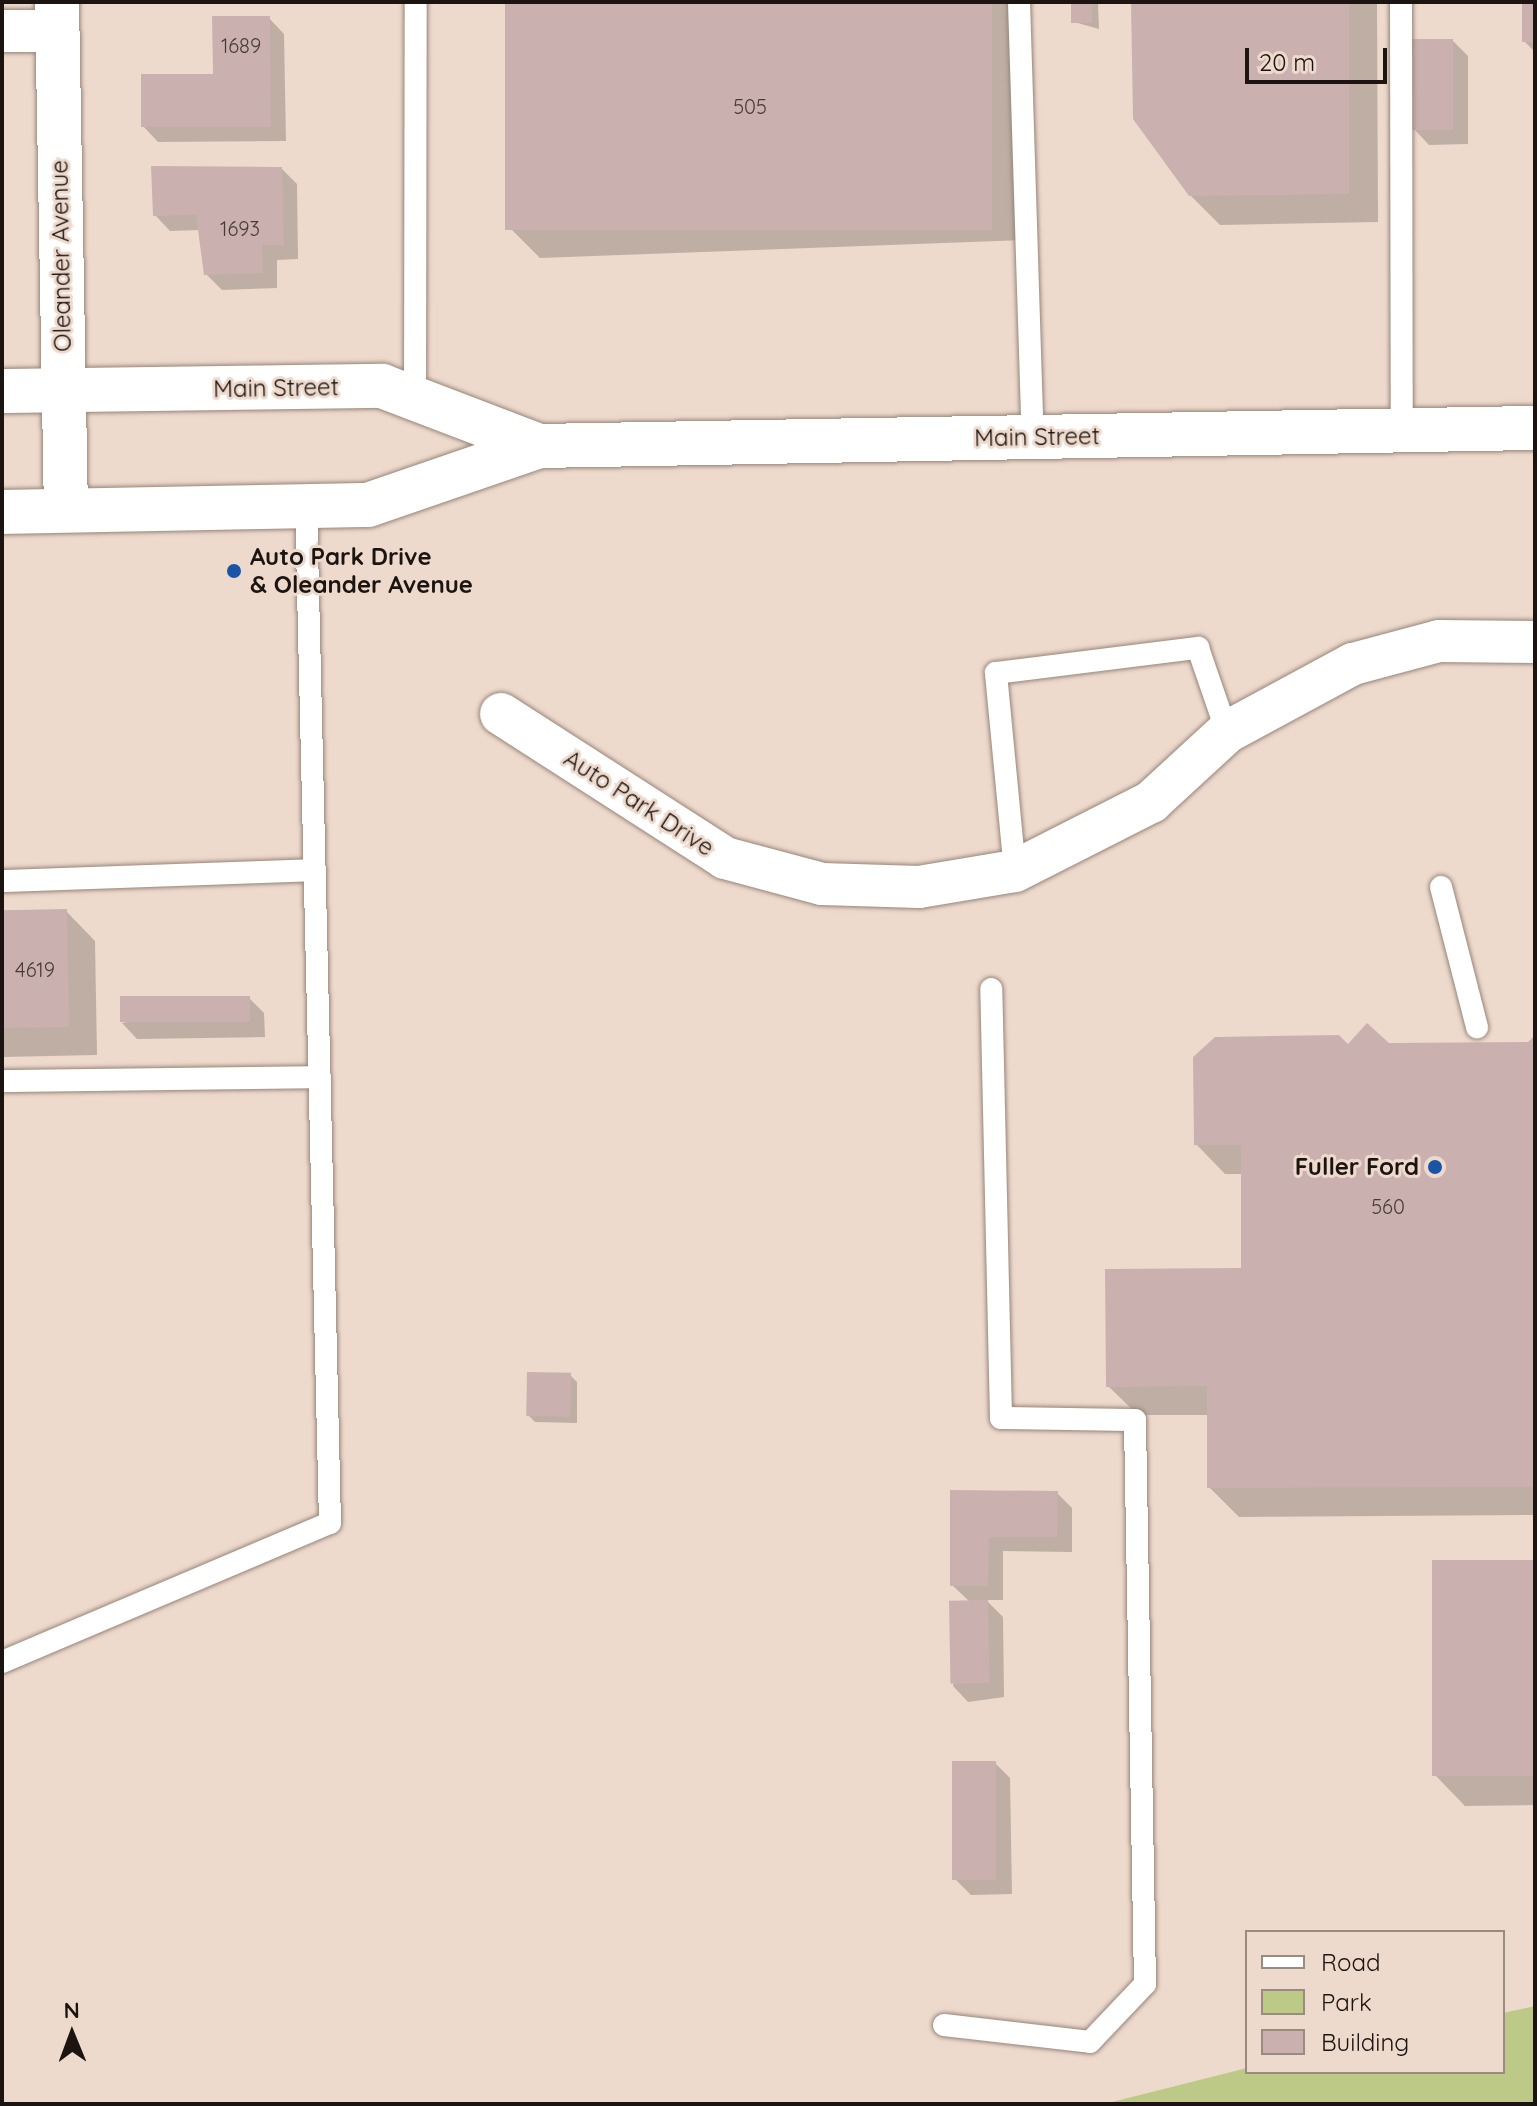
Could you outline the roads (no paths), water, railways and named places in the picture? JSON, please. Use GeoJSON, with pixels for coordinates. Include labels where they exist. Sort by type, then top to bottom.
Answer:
{"type":"FeatureCollection","features":[{"type":"Feature","properties":{"kind":"main road","name":"Oleander Avenue"},"geometry":{"type":"LineString","coordinates":[[57,16],[66,510]]}},
{"type":"Feature","properties":{"kind":"main road","name":"Main Street"},"geometry":{"type":"LineString","coordinates":[[2,391],[382,386],[539,446]]}},
{"type":"Feature","properties":{"kind":"main road","name":"Main Street"},"geometry":{"type":"LineString","coordinates":[[2,512],[368,505],[539,446],[1535,428]]}},
{"type":"Feature","properties":{"kind":"street"},"geometry":{"type":"LineString","coordinates":[[2,31],[57,16]]}},
{"type":"Feature","properties":{"kind":"street","name":"Auto Park Drive"},"geometry":{"type":"LineString","coordinates":[[501,714],[725,858],[822,884],[919,887],[1015,871],[1151,802],[1227,732],[1353,664],[1439,641],[1535,642]]}},
{"type":"Feature","properties":{"kind":"lane"},"geometry":{"type":"LineString","coordinates":[[415,398],[416,2]]}},
{"type":"Feature","properties":{"kind":"lane"},"geometry":{"type":"LineString","coordinates":[[1019,2],[1033,437]]}},
{"type":"Feature","properties":{"kind":"lane"},"geometry":{"type":"LineString","coordinates":[[1401,2],[1402,431]]}},
{"type":"Feature","properties":{"kind":"lane"},"geometry":{"type":"LineString","coordinates":[[2,1662],[330,1523],[306,506]]}},
{"type":"Feature","properties":{"kind":"lane"},"geometry":{"type":"LineString","coordinates":[[1015,871],[996,673],[1198,648],[1227,732]]}},
{"type":"Feature","properties":{"kind":"lane"},"geometry":{"type":"LineString","coordinates":[[2,881],[315,870]]}},
{"type":"Feature","properties":{"kind":"lane"},"geometry":{"type":"LineString","coordinates":[[1441,887],[1477,1027]]}},
{"type":"Feature","properties":{"kind":"lane"},"geometry":{"type":"LineString","coordinates":[[944,2025],[1090,2042],[1145,1984],[1135,1420],[1001,1418],[991,989]]}},
{"type":"Feature","properties":{"kind":"lane"},"geometry":{"type":"LineString","coordinates":[[2,1081],[320,1077]]}},
{"type":"Feature","properties":{"kind":"place","name":"Auto Park Drive & Oleander Avenue"},"geometry":{"type":"Point","coordinates":[234,571]}},
{"type":"Feature","properties":{"kind":"place","name":"Fuller Ford"},"geometry":{"type":"Point","coordinates":[1435,1167]}}]}
